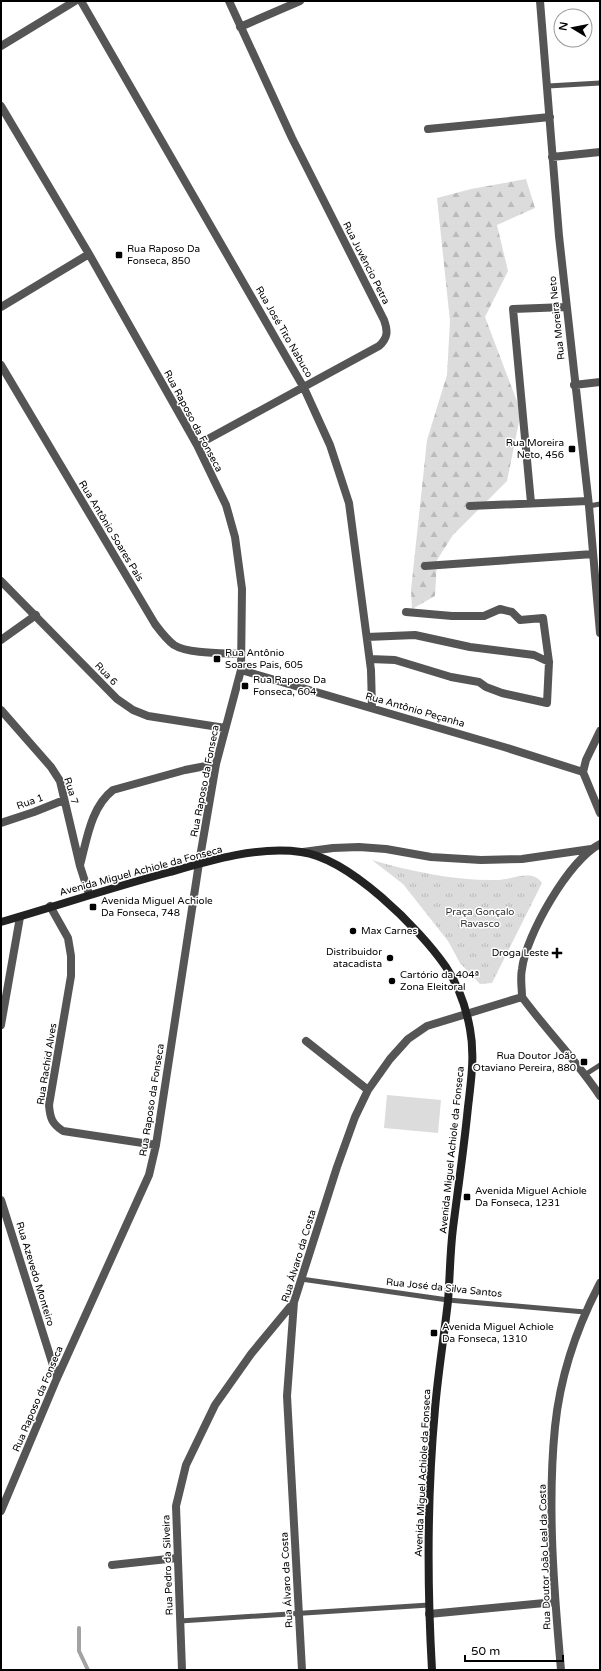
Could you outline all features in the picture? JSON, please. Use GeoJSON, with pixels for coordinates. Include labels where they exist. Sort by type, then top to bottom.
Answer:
{"type":"FeatureCollection","features":[{"type":"Feature","properties":{"kind":"street"},"geometry":{"type":"LineString","coordinates":[[1,46],[75,1]]}},
{"type":"Feature","properties":{"kind":"street","name":"Rua José Tito Nabuco"},"geometry":{"type":"LineString","coordinates":[[81,1],[304,388],[330,445],[349,503],[368,637],[372,708]]}},
{"type":"Feature","properties":{"kind":"street","name":"Rua Juvêncio Petra"},"geometry":{"type":"LineString","coordinates":[[197,445],[379,346],[385,341],[388,332],[384,320],[292,138],[229,1]]}},
{"type":"Feature","properties":{"kind":"street"},"geometry":{"type":"LineString","coordinates":[[240,27],[300,1]]}},
{"type":"Feature","properties":{"kind":"street","name":"Rua Moreira Neto"},"geometry":{"type":"LineString","coordinates":[[540,1],[548,86],[552,157],[566,307],[589,503],[600,632]]}},
{"type":"Feature","properties":{"kind":"street","name":"Rua Raposo da Fonseca"},"geometry":{"type":"LineString","coordinates":[[1,106],[89,254],[197,445],[226,506],[235,537],[242,588],[241,670],[216,764],[199,864],[156,1145],[149,1175],[57,1378],[1,1508]]}},
{"type":"Feature","properties":{"kind":"street"},"geometry":{"type":"LineString","coordinates":[[428,129],[550,117]]}},
{"type":"Feature","properties":{"kind":"street"},"geometry":{"type":"LineString","coordinates":[[552,157],[600,152]]}},
{"type":"Feature","properties":{"kind":"street"},"geometry":{"type":"LineString","coordinates":[[1,307],[89,254]]}},
{"type":"Feature","properties":{"kind":"street"},"geometry":{"type":"LineString","coordinates":[[531,503],[514,309],[566,307]]}},
{"type":"Feature","properties":{"kind":"street","name":"Rua Antônio Soares Pais"},"geometry":{"type":"LineString","coordinates":[[1,365],[155,624],[165,637],[175,646],[188,650],[241,654]]}},
{"type":"Feature","properties":{"kind":"street"},"geometry":{"type":"LineString","coordinates":[[574,385],[600,382]]}},
{"type":"Feature","properties":{"kind":"street"},"geometry":{"type":"LineString","coordinates":[[470,506],[531,503],[589,503]]}},
{"type":"Feature","properties":{"kind":"street"},"geometry":{"type":"LineString","coordinates":[[426,566],[593,554]]}},
{"type":"Feature","properties":{"kind":"street","name":"Rua 6"},"geometry":{"type":"LineString","coordinates":[[1,581],[36,615],[117,700],[133,710],[148,716],[225,728]]}},
{"type":"Feature","properties":{"kind":"street"},"geometry":{"type":"LineString","coordinates":[[370,659],[395,660],[451,677],[479,682],[486,687],[502,693],[547,703],[549,662],[543,618],[520,620],[512,612],[500,609],[484,616],[452,616],[406,612]]}},
{"type":"Feature","properties":{"kind":"street"},"geometry":{"type":"LineString","coordinates":[[1,640],[36,615]]}},
{"type":"Feature","properties":{"kind":"street"},"geometry":{"type":"LineString","coordinates":[[368,637],[415,635],[470,647],[534,655],[549,662]]}},
{"type":"Feature","properties":{"kind":"street","name":"Rua Antônio Peçanha"},"geometry":{"type":"LineString","coordinates":[[241,670],[582,772]]}},
{"type":"Feature","properties":{"kind":"street","name":"Rua 7"},"geometry":{"type":"LineString","coordinates":[[1,710],[51,767],[60,781],[80,866],[89,894]]}},
{"type":"Feature","properties":{"kind":"street"},"geometry":{"type":"LineString","coordinates":[[600,731],[582,772],[600,814]]}},
{"type":"Feature","properties":{"kind":"street"},"geometry":{"type":"LineString","coordinates":[[80,866],[96,809],[103,797],[113,790],[185,770],[216,764]]}},
{"type":"Feature","properties":{"kind":"street","name":"Rua 1"},"geometry":{"type":"LineString","coordinates":[[1,823],[64,800]]}},
{"type":"Feature","properties":{"kind":"street"},"geometry":{"type":"LineString","coordinates":[[600,844],[591,849],[565,877],[540,920],[528,947],[521,969],[522,997],[542,1025],[586,1074],[600,1096]]}},
{"type":"Feature","properties":{"kind":"street"},"geometry":{"type":"LineString","coordinates":[[303,852],[333,848],[359,847],[386,849],[431,857],[481,860],[522,859],[591,849]]}},
{"type":"Feature","properties":{"kind":"street","name":"Avenida Miguel Achiole da Fonseca"},"geometry":{"type":"LineString","coordinates":[[2,920],[20,917],[89,894],[199,864],[261,851],[303,852],[347,871],[374,891],[415,928],[446,967],[458,990],[467,1014],[471,1033],[472,1074],[462,1172],[453,1228],[448,1300],[435,1409],[431,1462],[427,1556],[432,1670]]}},
{"type":"Feature","properties":{"kind":"street","name":"Rua Rachid Alves"},"geometry":{"type":"LineString","coordinates":[[50,906],[68,938],[71,956],[71,976],[49,1105],[50,1117],[55,1126],[63,1131],[156,1145]]}},
{"type":"Feature","properties":{"kind":"street"},"geometry":{"type":"LineString","coordinates":[[1,1025],[20,917]]}},
{"type":"Feature","properties":{"kind":"street","name":"Rua Álvaro da Costa"},"geometry":{"type":"LineString","coordinates":[[302,1670],[287,1396],[294,1302],[301,1279],[355,1117],[368,1090],[390,1059],[408,1039],[427,1026],[522,997]]}},
{"type":"Feature","properties":{"kind":"street"},"geometry":{"type":"LineString","coordinates":[[306,1041],[368,1090]]}},
{"type":"Feature","properties":{"kind":"street","name":"Rua Azevedo Monteiro"},"geometry":{"type":"LineString","coordinates":[[1,1200],[57,1378]]}},
{"type":"Feature","properties":{"kind":"street","name":"Rua Doutor João Leal da Costa"},"geometry":{"type":"LineString","coordinates":[[561,1670],[555,1602],[552,1499],[555,1426],[566,1370],[585,1312],[600,1283]]}},
{"type":"Feature","properties":{"kind":"street","name":"Rua Pedro da Silveira"},"geometry":{"type":"LineString","coordinates":[[182,1670],[176,1506],[186,1465],[215,1405],[251,1354],[294,1302]]}},
{"type":"Feature","properties":{"kind":"street"},"geometry":{"type":"LineString","coordinates":[[112,1564],[177,1558]]}},
{"type":"Feature","properties":{"kind":"street"},"geometry":{"type":"LineString","coordinates":[[429,1614],[555,1602]]}},
{"type":"Feature","properties":{"kind":"lane"},"geometry":{"type":"LineString","coordinates":[[548,86],[600,83]]}},
{"type":"Feature","properties":{"kind":"lane"},"geometry":{"type":"LineString","coordinates":[[589,503],[600,504]]}},
{"type":"Feature","properties":{"kind":"lane"},"geometry":{"type":"LineString","coordinates":[[586,1074],[600,1065]]}},
{"type":"Feature","properties":{"kind":"lane","name":"Rua José da Silva Santos"},"geometry":{"type":"LineString","coordinates":[[301,1279],[448,1300],[585,1312]]}},
{"type":"Feature","properties":{"kind":"lane"},"geometry":{"type":"LineString","coordinates":[[180,1621],[429,1604]]}},
{"type":"Feature","properties":{"kind":"green space"},"geometry":{"type":"Polygon","coordinates":[[[526,179],[535,208],[497,225],[508,271],[485,317],[521,412],[507,481],[453,535],[437,560],[435,596],[412,609],[411,590],[427,440],[447,375],[450,321],[437,198],[471,189],[526,179]]]}},
{"type":"Feature","properties":{"kind":"green space","name":"Praça Gonçalo Ravasco"},"geometry":{"type":"Polygon","coordinates":[[[372,860],[435,875],[483,880],[499,880],[522,876],[533,876],[542,883],[492,983],[480,984],[460,963],[448,941],[403,884],[372,860]]]}},
{"type":"Feature","properties":{"kind":"green space"},"geometry":{"type":"Polygon","coordinates":[[[387,1095],[441,1100],[438,1133],[384,1128],[387,1095]]]}},
{"type":"Feature","properties":{"kind":"waterway"},"geometry":{"type":"LineString","coordinates":[[79,1628],[79,1651],[88,1670]]}},
{"type":"Feature","properties":{"kind":"place","name":"Rua Raposo Da Fonseca, 850"},"geometry":{"type":"Point","coordinates":[119,255]}},
{"type":"Feature","properties":{"kind":"place","name":"Rua Moreira Neto, 456"},"geometry":{"type":"Point","coordinates":[572,449]}},
{"type":"Feature","properties":{"kind":"place","name":"Rua Antônio Soares Pais, 605"},"geometry":{"type":"Point","coordinates":[217,659]}},
{"type":"Feature","properties":{"kind":"place","name":"Rua Raposo Da Fonseca, 604"},"geometry":{"type":"Point","coordinates":[245,686]}},
{"type":"Feature","properties":{"kind":"place","name":"Avenida Miguel Achiole Da Fonseca, 748"},"geometry":{"type":"Point","coordinates":[93,907]}},
{"type":"Feature","properties":{"kind":"place","name":"Max Carnes"},"geometry":{"type":"Point","coordinates":[353,931]}},
{"type":"Feature","properties":{"kind":"place","name":"Droga Leste"},"geometry":{"type":"Point","coordinates":[557,953]}},
{"type":"Feature","properties":{"kind":"place","name":"Distribuidor atacadista"},"geometry":{"type":"Point","coordinates":[390,958]}},
{"type":"Feature","properties":{"kind":"place","name":"Cartório da 404ª Zona Eleitoral"},"geometry":{"type":"Point","coordinates":[392,981]}},
{"type":"Feature","properties":{"kind":"place","name":"Rua Doutor João Otaviano Pereira, 880"},"geometry":{"type":"Point","coordinates":[584,1062]}},
{"type":"Feature","properties":{"kind":"place","name":"Avenida Miguel Achiole Da Fonseca, 1231"},"geometry":{"type":"Point","coordinates":[467,1197]}},
{"type":"Feature","properties":{"kind":"place","name":"Avenida Miguel Achiole Da Fonseca, 1310"},"geometry":{"type":"Point","coordinates":[434,1333]}}]}
